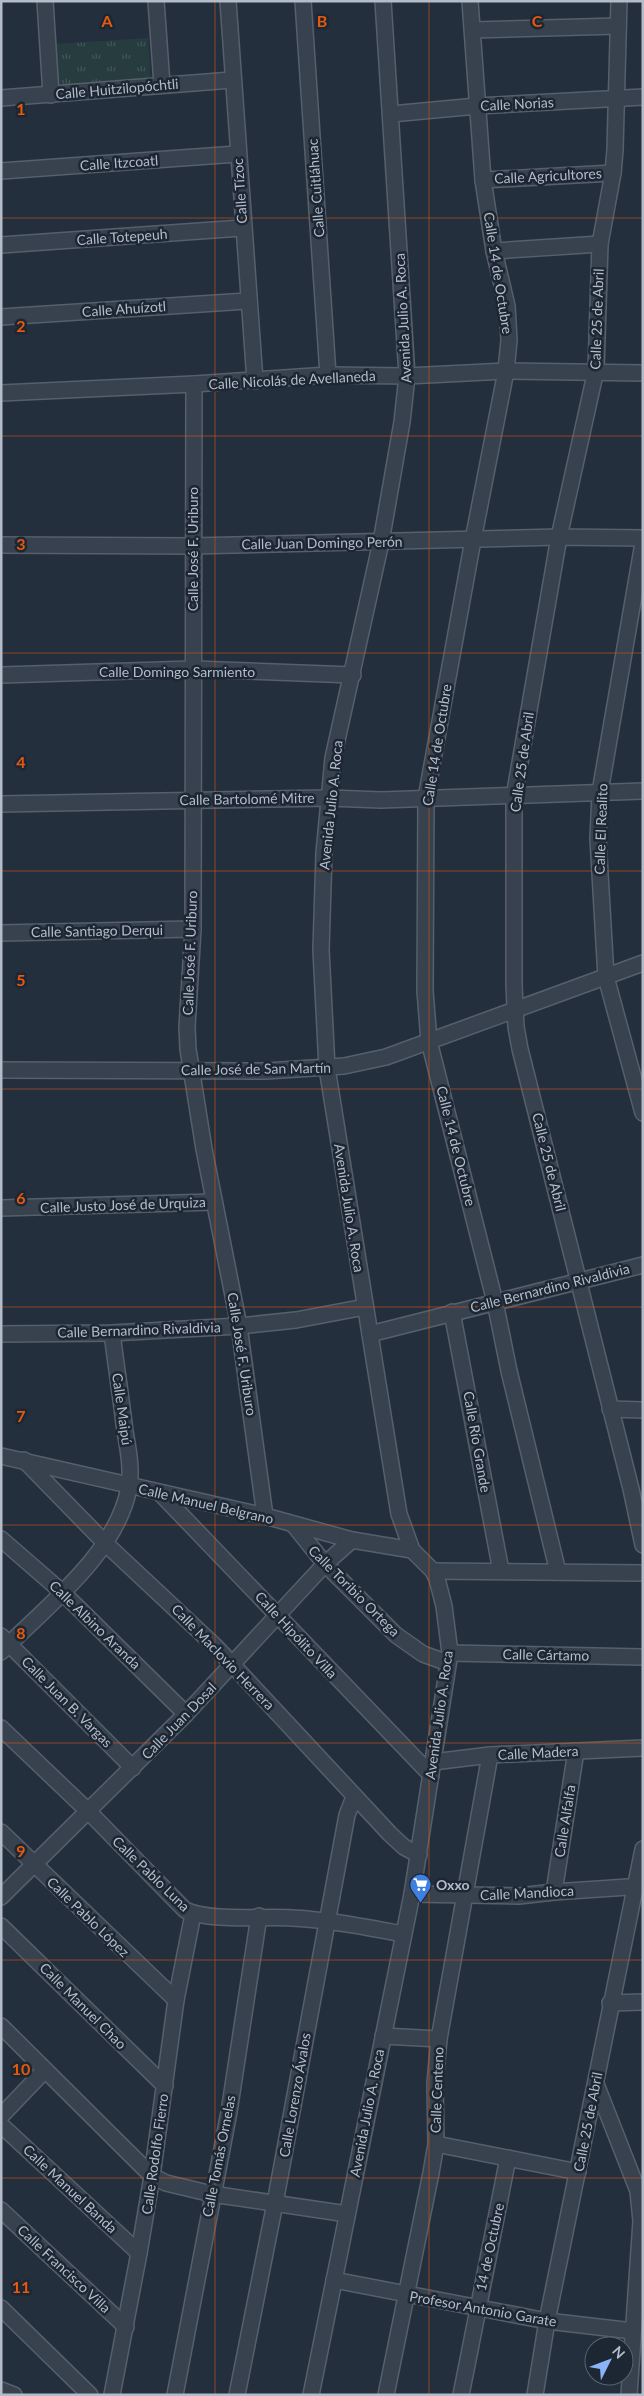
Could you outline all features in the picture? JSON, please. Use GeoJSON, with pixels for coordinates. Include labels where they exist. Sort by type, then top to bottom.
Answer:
{"type":"FeatureCollection","features":[{"type":"Feature","properties":{"kind":"street"},"geometry":{"type":"LineString","coordinates":[[45,1],[51,95]]}},
{"type":"Feature","properties":{"kind":"street"},"geometry":{"type":"LineString","coordinates":[[156,1],[162,85]]}},
{"type":"Feature","properties":{"kind":"street","name":"Calle Tízoc"},"geometry":{"type":"LineString","coordinates":[[228,1],[242,228],[254,381]]}},
{"type":"Feature","properties":{"kind":"street","name":"Calle Cuitláhuac"},"geometry":{"type":"LineString","coordinates":[[303,1],[328,375]]}},
{"type":"Feature","properties":{"kind":"street","name":"Avenida Julio A. Roca"},"geometry":{"type":"LineString","coordinates":[[311,2395],[412,1894],[449,1658],[444,1606],[433,1571],[412,1550],[399,1514],[364,1307],[327,1068],[321,950],[324,854],[333,758],[353,675],[380,542],[402,422],[407,376],[383,1]]}},
{"type":"Feature","properties":{"kind":"street","name":"Calle 14 de Octubre"},"geometry":{"type":"LineString","coordinates":[[470,1],[483,180],[494,251],[509,322],[506,371],[426,798],[425,991],[429,1040],[495,1302],[509,1371],[558,1572]]}},
{"type":"Feature","properties":{"kind":"street","name":"Calle 25 de Abril"},"geometry":{"type":"LineString","coordinates":[[619,1],[613,173],[600,244],[596,370],[559,537],[514,797],[515,1009],[520,1050],[610,1409],[637,1489],[643,1545]]}},
{"type":"Feature","properties":{"kind":"street"},"geometry":{"type":"LineString","coordinates":[[473,30],[618,26]]}},
{"type":"Feature","properties":{"kind":"street","name":"Calle Huitzilopóchtli"},"geometry":{"type":"LineString","coordinates":[[1,98],[232,80]]}},
{"type":"Feature","properties":{"kind":"street","name":"Calle Norias"},"geometry":{"type":"LineString","coordinates":[[391,114],[477,106],[643,97]]}},
{"type":"Feature","properties":{"kind":"street","name":"Calle Itzcoatl"},"geometry":{"type":"LineString","coordinates":[[1,172],[237,154]]}},
{"type":"Feature","properties":{"kind":"street","name":"Calle Agricultores"},"geometry":{"type":"LineString","coordinates":[[483,180],[613,173]]}},
{"type":"Feature","properties":{"kind":"street","name":"Calle Totepeuh"},"geometry":{"type":"LineString","coordinates":[[1,245],[242,228]]}},
{"type":"Feature","properties":{"kind":"street"},"geometry":{"type":"LineString","coordinates":[[494,251],[600,244]]}},
{"type":"Feature","properties":{"kind":"street","name":"Calle Ahuízotl"},"geometry":{"type":"LineString","coordinates":[[1,317],[247,301]]}},
{"type":"Feature","properties":{"kind":"street","name":"Calle Nicolás de Avellaneda"},"geometry":{"type":"LineString","coordinates":[[1,393],[254,381],[328,375],[407,376],[506,371],[596,370],[643,372]]}},
{"type":"Feature","properties":{"kind":"street","name":"Calle José F. Uriburo"},"geometry":{"type":"LineString","coordinates":[[194,384],[192,546],[193,929],[187,1027],[191,1071],[214,1202],[240,1326],[265,1516]]}},
{"type":"Feature","properties":{"kind":"street","name":"Calle Juan Domingo Perón"},"geometry":{"type":"LineString","coordinates":[[1,545],[192,546],[559,537],[643,538]]}},
{"type":"Feature","properties":{"kind":"street","name":"Calle El Realito"},"geometry":{"type":"LineString","coordinates":[[643,543],[600,792],[598,858],[606,977],[643,1113]]}},
{"type":"Feature","properties":{"kind":"street","name":"Calle Domingo Sarmiento"},"geometry":{"type":"LineString","coordinates":[[1,675],[193,669],[353,675]]}},
{"type":"Feature","properties":{"kind":"street","name":"Calle Bartolomé Mitre"},"geometry":{"type":"LineString","coordinates":[[1,804],[329,798],[381,800],[514,797],[643,791]]}},
{"type":"Feature","properties":{"kind":"street","name":"Calle Santiago Derqui"},"geometry":{"type":"LineString","coordinates":[[1,934],[193,929]]}},
{"type":"Feature","properties":{"kind":"street","name":"Calle José de San Martín"},"geometry":{"type":"LineString","coordinates":[[1,1070],[266,1071],[327,1068],[366,1062],[643,964]]}},
{"type":"Feature","properties":{"kind":"street","name":"Calle Justo José de Urquiza"},"geometry":{"type":"LineString","coordinates":[[1,1208],[214,1202]]}},
{"type":"Feature","properties":{"kind":"street","name":"Calle Bernardino Rivaldivia"},"geometry":{"type":"LineString","coordinates":[[370,1334],[643,1265]]}},
{"type":"Feature","properties":{"kind":"street","name":"Calle Bernardino Rivaldivia"},"geometry":{"type":"LineString","coordinates":[[1,1334],[112,1333],[240,1326],[296,1320],[364,1307]]}},
{"type":"Feature","properties":{"kind":"street","name":"Calle Río Grande"},"geometry":{"type":"LineString","coordinates":[[452,1312],[501,1571]]}},
{"type":"Feature","properties":{"kind":"street","name":"Calle Maipú"},"geometry":{"type":"LineString","coordinates":[[4,1644],[62,1592],[106,1544],[122,1516],[130,1486],[129,1455],[112,1333]]}},
{"type":"Feature","properties":{"kind":"street"},"geometry":{"type":"LineString","coordinates":[[610,1409],[643,1410]]}},
{"type":"Feature","properties":{"kind":"street","name":"Calle Manuel Belgrano"},"geometry":{"type":"LineString","coordinates":[[2,1457],[24,1460],[161,1494],[265,1516],[352,1540],[412,1550]]}},
{"type":"Feature","properties":{"kind":"street","name":"Calle Maclovio Herrera"},"geometry":{"type":"LineString","coordinates":[[24,1460],[106,1544],[191,1622],[404,1848],[419,1855]]}},
{"type":"Feature","properties":{"kind":"street","name":"Calle Hipólito Villa"},"geometry":{"type":"LineString","coordinates":[[161,1494],[278,1615],[432,1768]]}},
{"type":"Feature","properties":{"kind":"street","name":"Calle Toribio Ortega"},"geometry":{"type":"LineString","coordinates":[[293,1524],[325,1564],[396,1635],[423,1654],[449,1658]]}},
{"type":"Feature","properties":{"kind":"street","name":"Calle Albino Aranda"},"geometry":{"type":"LineString","coordinates":[[1,1539],[62,1592],[186,1714]]}},
{"type":"Feature","properties":{"kind":"street","name":"Calle Juan Dosal"},"geometry":{"type":"LineString","coordinates":[[1,1897],[133,1768],[233,1665],[325,1564],[352,1540]]}},
{"type":"Feature","properties":{"kind":"street"},"geometry":{"type":"LineString","coordinates":[[433,1571],[643,1573]]}},
{"type":"Feature","properties":{"kind":"street","name":"Calle Juan B. Vargas"},"geometry":{"type":"LineString","coordinates":[[4,1644],[133,1768]]}},
{"type":"Feature","properties":{"kind":"street","name":"Calle Cártamo"},"geometry":{"type":"LineString","coordinates":[[449,1658],[643,1657]]}},
{"type":"Feature","properties":{"kind":"street","name":"Calle Pablo Luna"},"geometry":{"type":"LineString","coordinates":[[1,1728],[88,1811],[185,1910],[204,1916],[259,1916],[327,1921],[403,1934]]}},
{"type":"Feature","properties":{"kind":"street","name":"Calle Madera"},"geometry":{"type":"LineString","coordinates":[[432,1768],[490,1755],[643,1748]]}},
{"type":"Feature","properties":{"kind":"street","name":"Calle Alfalfa"},"geometry":{"type":"LineString","coordinates":[[554,1892],[576,1751]]}},
{"type":"Feature","properties":{"kind":"street","name":"Calle Centeno"},"geometry":{"type":"LineString","coordinates":[[386,2395],[424,2216],[436,2144],[435,2083],[439,2039],[490,1755]]}},
{"type":"Feature","properties":{"kind":"street","name":"Calle Lorenzo Ávalos"},"geometry":{"type":"LineString","coordinates":[[237,2395],[275,2203],[347,1815],[354,1797]]}},
{"type":"Feature","properties":{"kind":"street","name":"Calle Pablo López"},"geometry":{"type":"LineString","coordinates":[[1,1832],[176,2000]]}},
{"type":"Feature","properties":{"kind":"street","name":"Calle 25 de Abril"},"geometry":{"type":"LineString","coordinates":[[535,2395],[547,2321],[596,2084],[610,2003],[639,1887],[643,1849]]}},
{"type":"Feature","properties":{"kind":"street","name":"Calle Mandioca"},"geometry":{"type":"LineString","coordinates":[[412,1894],[519,1896],[639,1887]]}},
{"type":"Feature","properties":{"kind":"street","name":"Calle Rodolfo Fierro"},"geometry":{"type":"LineString","coordinates":[[112,2395],[126,2328],[152,2176],[176,2000],[193,1914]]}},
{"type":"Feature","properties":{"kind":"street","name":"Calle Tomás Ornelas"},"geometry":{"type":"LineString","coordinates":[[175,2395],[229,2112],[259,1916]]}},
{"type":"Feature","properties":{"kind":"street","name":"Calle Manuel Chao"},"geometry":{"type":"LineString","coordinates":[[1,1926],[165,2086]]}},
{"type":"Feature","properties":{"kind":"street"},"geometry":{"type":"LineString","coordinates":[[610,2003],[643,2002]]}},
{"type":"Feature","properties":{"kind":"street"},"geometry":{"type":"LineString","coordinates":[[1,2026],[152,2176],[166,2183],[212,2194],[347,2214]]}},
{"type":"Feature","properties":{"kind":"street"},"geometry":{"type":"LineString","coordinates":[[382,2036],[439,2039]]}},
{"type":"Feature","properties":{"kind":"street"},"geometry":{"type":"LineString","coordinates":[[1,2116],[45,2070]]}},
{"type":"Feature","properties":{"kind":"street"},"geometry":{"type":"LineString","coordinates":[[596,2084],[638,2191],[642,2221],[629,2395]]}},
{"type":"Feature","properties":{"kind":"street","name":"Calle Manuel Banda"},"geometry":{"type":"LineString","coordinates":[[1,2125],[139,2253]]}},
{"type":"Feature","properties":{"kind":"street"},"geometry":{"type":"LineString","coordinates":[[436,2144],[578,2172]]}},
{"type":"Feature","properties":{"kind":"street","name":"14 de Octubre"},"geometry":{"type":"LineString","coordinates":[[461,2395],[508,2158]]}},
{"type":"Feature","properties":{"kind":"street","name":"Calle Francisco Villa"},"geometry":{"type":"LineString","coordinates":[[1,2210],[126,2328]]}},
{"type":"Feature","properties":{"kind":"street","name":"Profesor Antonio Garate"},"geometry":{"type":"LineString","coordinates":[[334,2280],[547,2321],[633,2331]]}},
{"type":"Feature","properties":{"kind":"street"},"geometry":{"type":"LineString","coordinates":[[1,2308],[90,2395]]}},
{"type":"Feature","properties":{"kind":"street"},"geometry":{"type":"LineString","coordinates":[[1,2390],[14,2395]]}},
{"type":"Feature","properties":{"kind":"green space"},"geometry":{"type":"Polygon","coordinates":[[[148,38],[151,83],[58,88],[56,44],[148,38]]]}},
{"type":"Feature","properties":{"kind":"place","name":"Oxxo"},"geometry":{"type":"Point","coordinates":[420,1904]}}]}
